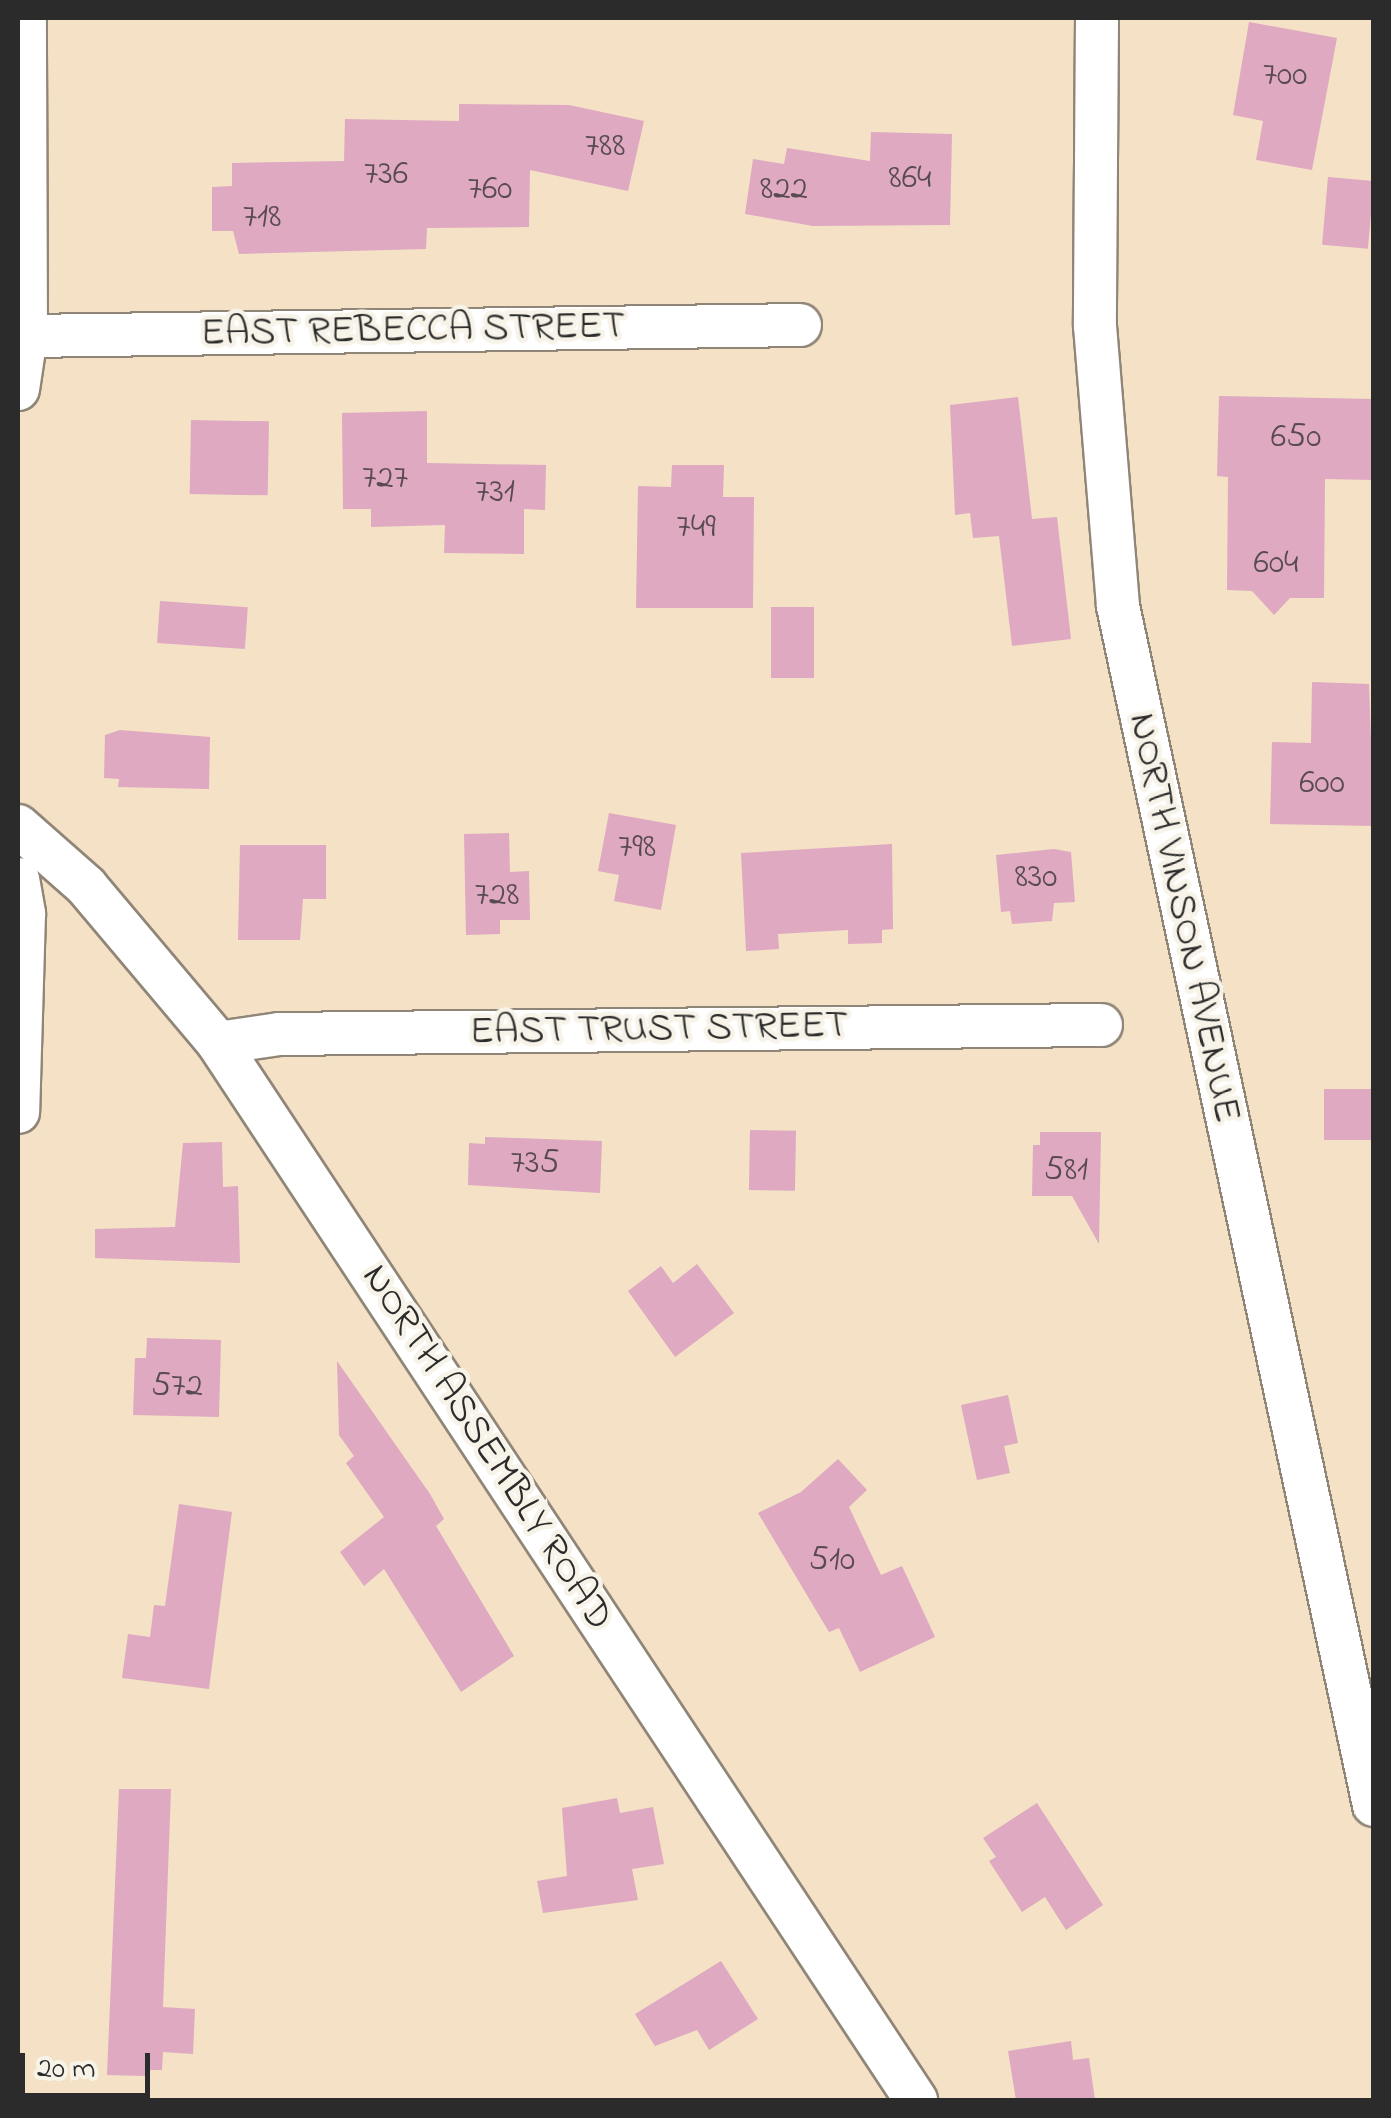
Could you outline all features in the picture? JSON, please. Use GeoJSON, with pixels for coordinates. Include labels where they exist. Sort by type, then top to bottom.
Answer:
{"type":"FeatureCollection","features":[{"type":"Feature","properties":{"kind":"street"},"geometry":{"type":"LineString","coordinates":[[18,389],[26,336],[25,18]]}},
{"type":"Feature","properties":{"kind":"street","name":"NORTH VINSON AVENUE"},"geometry":{"type":"LineString","coordinates":[[1097,18],[1095,326],[1118,606],[1374,1805]]}},
{"type":"Feature","properties":{"kind":"street","name":"EAST REBECCA STREET"},"geometry":{"type":"LineString","coordinates":[[26,336],[800,325]]}},
{"type":"Feature","properties":{"kind":"street","name":"NORTH ASSEMBLY ROAD"},"geometry":{"type":"LineString","coordinates":[[18,826],[86,886],[218,1042],[916,2100]]}},
{"type":"Feature","properties":{"kind":"street"},"geometry":{"type":"LineString","coordinates":[[18,879],[24,914],[18,1112]]}},
{"type":"Feature","properties":{"kind":"street","name":"EAST TRUST STREET"},"geometry":{"type":"LineString","coordinates":[[218,1042],[280,1034],[1101,1025]]}},
{"type":"Feature","properties":{"kind":"building"},"geometry":{"type":"Polygon","coordinates":[[[1249,22],[1337,38],[1312,170],[1256,160],[1263,121],[1233,115],[1249,22]]]}},
{"type":"Feature","properties":{"kind":"building"},"geometry":{"type":"Polygon","coordinates":[[[459,104],[569,105],[644,121],[628,191],[530,170],[529,227],[427,228],[426,249],[239,254],[233,231],[212,231],[212,187],[232,186],[232,163],[344,161],[345,119],[459,121],[459,104]]]}},
{"type":"Feature","properties":{"kind":"building"},"geometry":{"type":"Polygon","coordinates":[[[871,132],[952,134],[950,225],[813,226],[745,214],[753,159],[784,164],[787,148],[870,161],[871,132]]]}},
{"type":"Feature","properties":{"kind":"building"},"geometry":{"type":"Polygon","coordinates":[[[1328,177],[1374,181],[1368,249],[1322,245],[1328,177]]]}},
{"type":"Feature","properties":{"kind":"building"},"geometry":{"type":"Polygon","coordinates":[[[1219,396],[1374,399],[1374,480],[1325,479],[1324,598],[1290,598],[1274,615],[1252,591],[1227,590],[1228,477],[1217,476],[1219,396]]]}},
{"type":"Feature","properties":{"kind":"building"},"geometry":{"type":"Polygon","coordinates":[[[1018,397],[1032,519],[1057,517],[1071,639],[1012,646],[999,536],[973,538],[970,513],[955,515],[950,405],[1018,397]]]}},
{"type":"Feature","properties":{"kind":"building"},"geometry":{"type":"Polygon","coordinates":[[[427,411],[427,463],[546,465],[545,510],[524,509],[524,554],[444,553],[445,525],[371,527],[371,509],[343,509],[342,413],[427,411]]]}},
{"type":"Feature","properties":{"kind":"building"},"geometry":{"type":"Polygon","coordinates":[[[191,420],[269,421],[268,495],[190,494],[191,420]]]}},
{"type":"Feature","properties":{"kind":"building"},"geometry":{"type":"Polygon","coordinates":[[[672,465],[724,465],[723,497],[754,497],[753,608],[636,608],[638,486],[671,487],[672,465]]]}},
{"type":"Feature","properties":{"kind":"building"},"geometry":{"type":"Polygon","coordinates":[[[160,601],[248,607],[245,649],[157,643],[160,601]]]}},
{"type":"Feature","properties":{"kind":"building"},"geometry":{"type":"Polygon","coordinates":[[[771,607],[814,607],[814,678],[771,678],[771,607]]]}},
{"type":"Feature","properties":{"kind":"building"},"geometry":{"type":"Polygon","coordinates":[[[1312,682],[1369,684],[1374,826],[1270,824],[1272,742],[1311,743],[1312,682]]]}},
{"type":"Feature","properties":{"kind":"building"},"geometry":{"type":"Polygon","coordinates":[[[120,730],[210,737],[209,789],[118,787],[119,779],[104,778],[105,735],[120,730]]]}},
{"type":"Feature","properties":{"kind":"building"},"geometry":{"type":"Polygon","coordinates":[[[609,813],[676,825],[661,910],[614,901],[619,875],[598,871],[609,813]]]}},
{"type":"Feature","properties":{"kind":"building"},"geometry":{"type":"Polygon","coordinates":[[[509,833],[510,872],[529,871],[530,920],[500,920],[500,934],[466,935],[464,834],[509,833]]]}},
{"type":"Feature","properties":{"kind":"building"},"geometry":{"type":"Polygon","coordinates":[[[892,844],[893,929],[882,930],[882,943],[848,944],[848,930],[778,934],[779,949],[746,951],[741,853],[892,844]]]}},
{"type":"Feature","properties":{"kind":"building"},"geometry":{"type":"Polygon","coordinates":[[[240,845],[326,845],[326,899],[303,899],[300,940],[238,940],[240,845]]]}},
{"type":"Feature","properties":{"kind":"building"},"geometry":{"type":"Polygon","coordinates":[[[1054,849],[1071,852],[1075,902],[1054,903],[1052,921],[1012,924],[1010,911],[1001,912],[996,855],[1054,849]]]}},
{"type":"Feature","properties":{"kind":"building"},"geometry":{"type":"Polygon","coordinates":[[[1324,1089],[1374,1089],[1374,1140],[1324,1140],[1324,1089]]]}},
{"type":"Feature","properties":{"kind":"building"},"geometry":{"type":"Polygon","coordinates":[[[750,1130],[796,1131],[795,1191],[749,1190],[750,1130]]]}},
{"type":"Feature","properties":{"kind":"building"},"geometry":{"type":"Polygon","coordinates":[[[1040,1132],[1101,1132],[1099,1244],[1072,1196],[1032,1196],[1033,1145],[1040,1145],[1040,1132]]]}},
{"type":"Feature","properties":{"kind":"building"},"geometry":{"type":"Polygon","coordinates":[[[485,1137],[602,1141],[600,1193],[468,1185],[469,1143],[485,1144],[485,1137]]]}},
{"type":"Feature","properties":{"kind":"building"},"geometry":{"type":"Polygon","coordinates":[[[222,1142],[223,1187],[238,1186],[240,1263],[95,1258],[95,1229],[175,1227],[183,1143],[222,1142]]]}},
{"type":"Feature","properties":{"kind":"building"},"geometry":{"type":"Polygon","coordinates":[[[697,1264],[734,1313],[675,1357],[628,1291],[661,1266],[673,1283],[697,1264]]]}},
{"type":"Feature","properties":{"kind":"building"},"geometry":{"type":"Polygon","coordinates":[[[147,1338],[221,1340],[219,1417],[133,1415],[135,1358],[146,1358],[147,1338]]]}},
{"type":"Feature","properties":{"kind":"building"},"geometry":{"type":"Polygon","coordinates":[[[337,1361],[430,1494],[444,1519],[436,1526],[514,1656],[461,1692],[384,1569],[364,1586],[340,1552],[384,1517],[346,1463],[354,1456],[339,1435],[337,1361]]]}},
{"type":"Feature","properties":{"kind":"building"},"geometry":{"type":"Polygon","coordinates":[[[1008,1395],[1018,1443],[1004,1446],[1010,1473],[977,1480],[961,1405],[1008,1395]]]}},
{"type":"Feature","properties":{"kind":"building"},"geometry":{"type":"Polygon","coordinates":[[[838,1459],[867,1490],[849,1507],[881,1575],[902,1566],[935,1637],[860,1672],[839,1628],[829,1632],[758,1513],[801,1492],[838,1459]]]}},
{"type":"Feature","properties":{"kind":"building"},"geometry":{"type":"Polygon","coordinates":[[[179,1504],[232,1512],[209,1689],[122,1678],[128,1634],[150,1637],[154,1605],[165,1606],[179,1504]]]}},
{"type":"Feature","properties":{"kind":"building"},"geometry":{"type":"Polygon","coordinates":[[[119,1789],[171,1789],[163,2007],[195,2009],[193,2054],[163,2052],[162,2070],[145,2070],[145,2076],[107,2075],[119,1789]]]}},
{"type":"Feature","properties":{"kind":"building"},"geometry":{"type":"Polygon","coordinates":[[[617,1798],[620,1813],[653,1807],[664,1864],[632,1869],[638,1900],[543,1913],[537,1881],[567,1876],[562,1808],[617,1798]]]}},
{"type":"Feature","properties":{"kind":"building"},"geometry":{"type":"Polygon","coordinates":[[[1037,1803],[1103,1905],[1066,1930],[1045,1897],[1022,1912],[989,1861],[996,1857],[983,1838],[1037,1803]]]}},
{"type":"Feature","properties":{"kind":"building"},"geometry":{"type":"Polygon","coordinates":[[[721,1961],[758,2019],[709,2050],[697,2030],[655,2046],[635,2014],[721,1961]]]}},
{"type":"Feature","properties":{"kind":"building"},"geometry":{"type":"Polygon","coordinates":[[[1071,2041],[1073,2060],[1089,2058],[1095,2100],[1016,2100],[1008,2051],[1071,2041]]]}}]}
